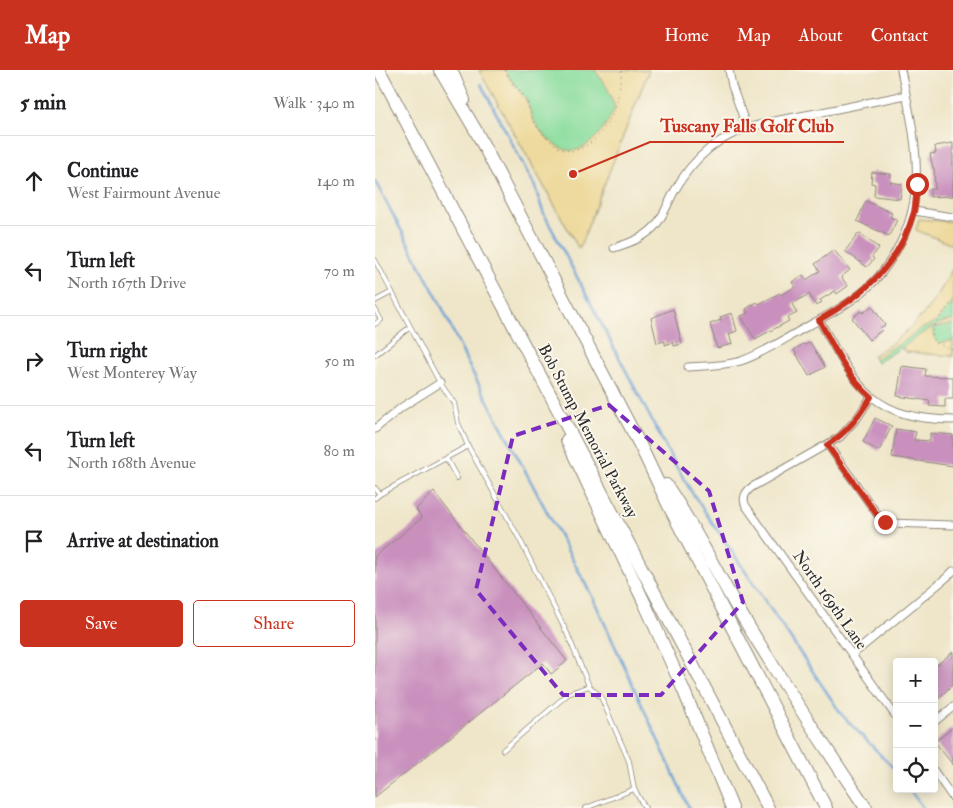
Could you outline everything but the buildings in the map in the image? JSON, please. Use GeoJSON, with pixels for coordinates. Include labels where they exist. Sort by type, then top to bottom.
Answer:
{"type":"FeatureCollection","features":[{"type":"Feature","properties":{"kind":"highway","name":"Bob Stump Memorial Parkway"},"geometry":{"type":"LineString","coordinates":[[379,70],[548,394],[582,453],[768,808]]}},
{"type":"Feature","properties":{"kind":"highway"},"geometry":{"type":"LineString","coordinates":[[441,70],[476,131],[826,808]]}},
{"type":"Feature","properties":{"kind":"highway"},"geometry":{"type":"LineString","coordinates":[[451,70],[476,131]]}},
{"type":"Feature","properties":{"kind":"highway"},"geometry":{"type":"LineString","coordinates":[[548,394],[574,458],[622,553],[663,645],[732,808]]}},
{"type":"Feature","properties":{"kind":"highway"},"geometry":{"type":"LineString","coordinates":[[644,454],[677,501],[768,658],[866,808]]}},
{"type":"Feature","properties":{"kind":"street"},"geometry":{"type":"LineString","coordinates":[[729,70],[732,86],[747,128]]}},
{"type":"Feature","properties":{"kind":"street"},"geometry":{"type":"LineString","coordinates":[[688,368],[722,365],[761,352],[819,320],[866,289],[888,266],[904,238],[914,211],[917,184],[917,157],[901,70]]}},
{"type":"Feature","properties":{"kind":"street"},"geometry":{"type":"LineString","coordinates":[[614,248],[631,243],[656,225],[664,214],[682,177],[696,161],[728,136],[747,128],[786,119],[906,95]]}},
{"type":"Feature","properties":{"kind":"street"},"geometry":{"type":"LineString","coordinates":[[914,211],[953,217]]}},
{"type":"Feature","properties":{"kind":"street"},"geometry":{"type":"LineString","coordinates":[[819,320],[850,374],[871,397],[890,408],[910,416],[923,419],[953,420]]}},
{"type":"Feature","properties":{"kind":"street"},"geometry":{"type":"LineString","coordinates":[[375,429],[402,407],[440,383]]}},
{"type":"Feature","properties":{"kind":"street"},"geometry":{"type":"LineString","coordinates":[[871,397],[852,424],[840,437],[827,445],[882,521],[888,523],[953,525]]}},
{"type":"Feature","properties":{"kind":"street","name":"North 169th Lane"},"geometry":{"type":"LineString","coordinates":[[827,445],[752,487],[745,496],[746,506],[893,712]]}},
{"type":"Feature","properties":{"kind":"street"},"geometry":{"type":"LineString","coordinates":[[852,655],[953,571]]}},
{"type":"Feature","properties":{"kind":"street"},"geometry":{"type":"LineString","coordinates":[[938,719],[953,707]]}},
{"type":"Feature","properties":{"kind":"street"},"geometry":{"type":"LineString","coordinates":[[938,777],[953,798]]}},
{"type":"Feature","properties":{"kind":"lane"},"geometry":{"type":"LineString","coordinates":[[375,260],[440,383],[454,403],[458,423],[468,446],[519,538],[563,624],[589,686],[601,697],[629,760],[634,789],[645,808]]}},
{"type":"Feature","properties":{"kind":"lane"},"geometry":{"type":"LineString","coordinates":[[375,301],[392,292]]}},
{"type":"Feature","properties":{"kind":"lane"},"geometry":{"type":"LineString","coordinates":[[375,309],[381,320],[375,324]]}},
{"type":"Feature","properties":{"kind":"lane"},"geometry":{"type":"LineString","coordinates":[[375,355],[410,327]]}},
{"type":"Feature","properties":{"kind":"lane"},"geometry":{"type":"LineString","coordinates":[[375,498],[468,446]]}},
{"type":"Feature","properties":{"kind":"lane"},"geometry":{"type":"LineString","coordinates":[[447,458],[457,478]]}},
{"type":"Feature","properties":{"kind":"lane"},"geometry":{"type":"LineString","coordinates":[[375,488],[380,494]]}},
{"type":"Feature","properties":{"kind":"lane"},"geometry":{"type":"LineString","coordinates":[[503,750],[568,694],[589,686]]}},
{"type":"Feature","properties":{"kind":"lane"},"geometry":{"type":"LineString","coordinates":[[586,808],[634,789]]}},
{"type":"Feature","properties":{"kind":"path"},"geometry":{"type":"LineString","coordinates":[[505,70],[525,98],[537,126],[556,146],[571,151],[589,144],[610,119],[617,100],[622,70]]}},
{"type":"Feature","properties":{"kind":"path"},"geometry":{"type":"LineString","coordinates":[[953,301],[935,322],[933,330],[938,344],[953,349]]}},
{"type":"Feature","properties":{"kind":"highlighted area"},"geometry":{"type":"Polygon","coordinates":[[[609,405],[709,491],[743,602],[661,695],[563,695],[476,590],[513,436],[609,405]]]}},
{"type":"Feature","properties":{"kind":"green space"},"geometry":{"type":"Polygon","coordinates":[[[479,70],[649,70],[579,249],[479,70]]]}},
{"type":"Feature","properties":{"kind":"green space"},"geometry":{"type":"Polygon","coordinates":[[[953,268],[953,356],[906,352],[901,348],[877,363],[873,356],[895,342],[917,321],[937,296],[953,268]]]}},
{"type":"Feature","properties":{"kind":"sand"},"geometry":{"type":"Polygon","coordinates":[[[479,70],[505,70],[525,98],[537,126],[560,148],[576,150],[593,141],[615,108],[608,89],[595,70],[649,70],[579,249],[479,70]]]}},
{"type":"Feature","properties":{"kind":"sand"},"geometry":{"type":"Polygon","coordinates":[[[919,219],[953,222],[953,245],[916,230],[919,219]]]}},
{"type":"Feature","properties":{"kind":"sand"},"geometry":{"type":"Polygon","coordinates":[[[953,268],[953,307],[950,305],[936,322],[919,330],[875,359],[873,356],[898,339],[924,313],[943,287],[953,268]]]}},
{"type":"Feature","properties":{"kind":"sand"},"geometry":{"type":"Polygon","coordinates":[[[953,320],[953,324],[933,328],[933,330],[935,340],[938,343],[953,341],[953,356],[906,352],[902,348],[932,327],[953,320]]]}},
{"type":"Feature","properties":{"kind":"waterway"},"geometry":{"type":"LineString","coordinates":[[481,84],[535,187],[543,212],[672,459],[691,491],[842,715],[893,768]]}},
{"type":"Feature","properties":{"kind":"waterway"},"geometry":{"type":"LineString","coordinates":[[375,181],[441,305],[467,362],[593,598],[689,808]]}},
{"type":"Feature","properties":{"kind":"waterway"},"geometry":{"type":"LineString","coordinates":[[912,793],[923,808]]}},
{"type":"Feature","properties":{"kind":"place","name":"Tuscany Falls Golf Club"},"geometry":{"type":"Point","coordinates":[573,174]}},
{"type":"Feature","properties":{"kind":"route"},"geometry":{"type":"LineString","coordinates":[[885,522],[880,519],[827,445],[846,431],[871,397],[850,374],[819,320],[834,312],[866,289],[888,266],[904,238],[914,211],[917,184]]}}]}
